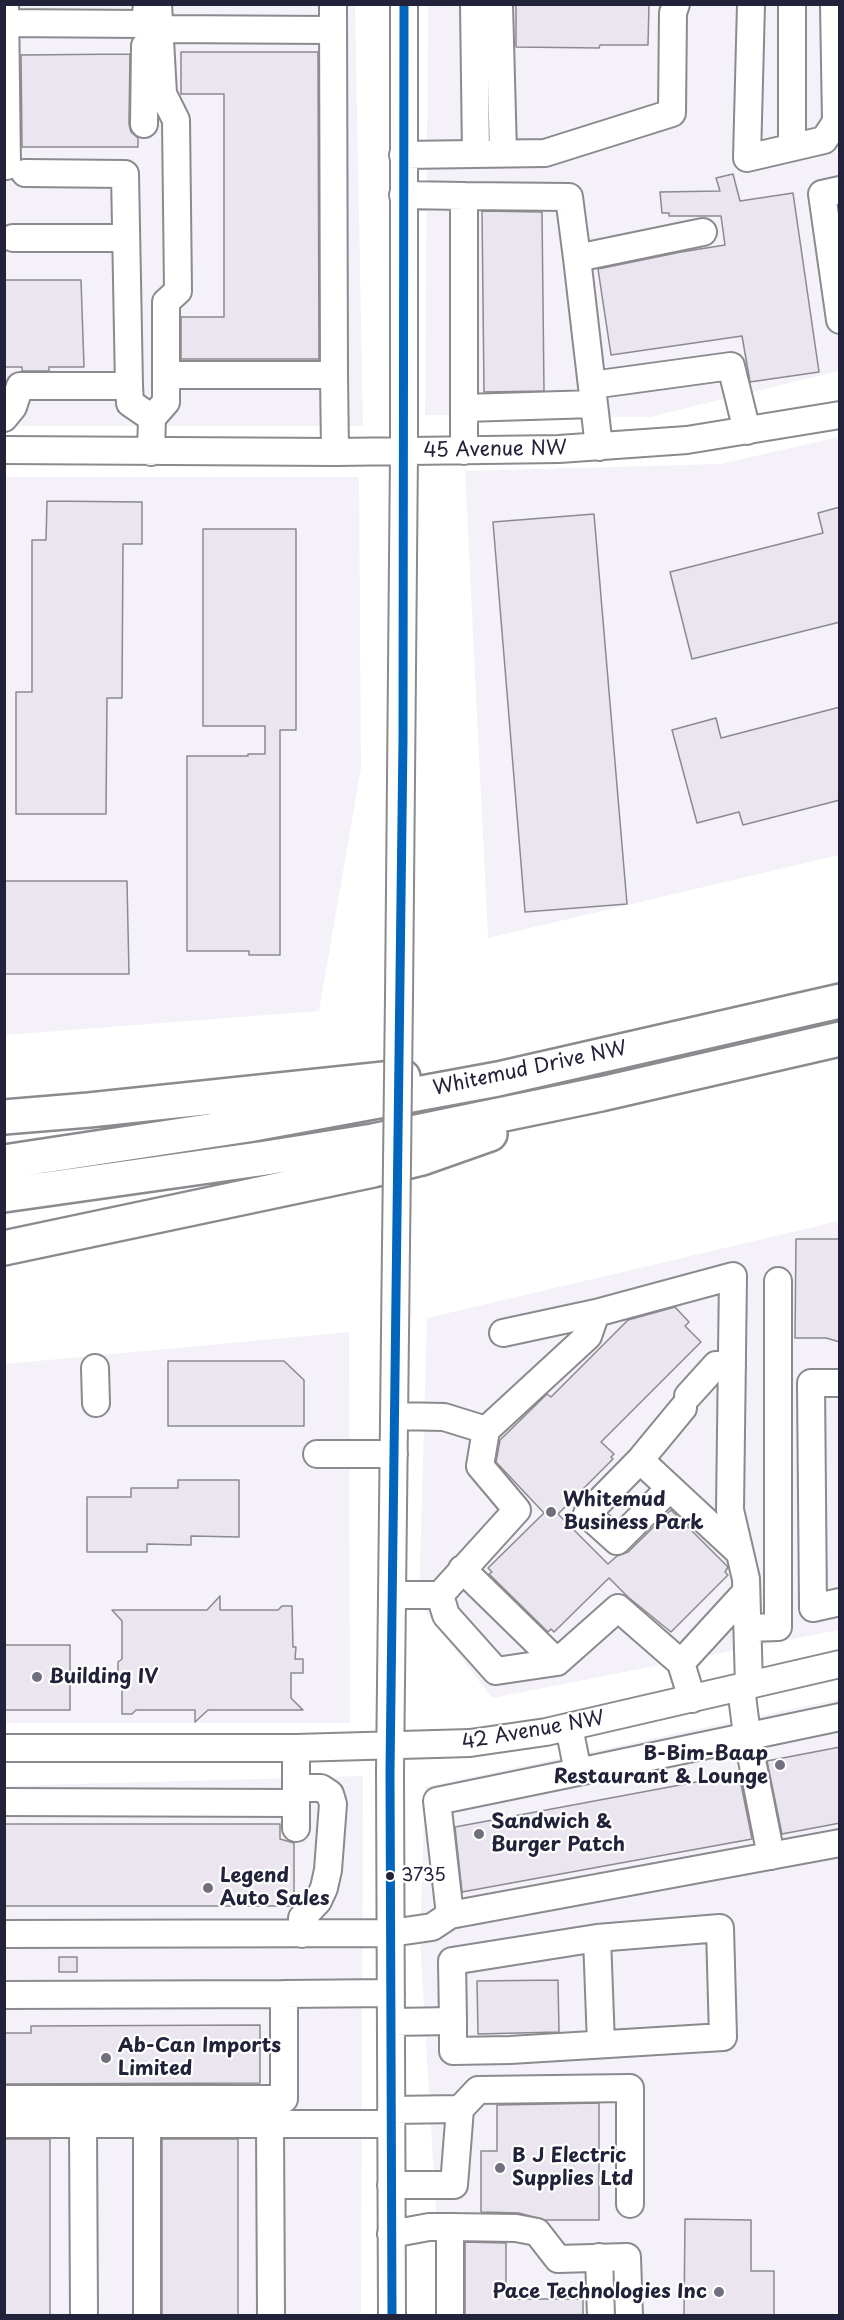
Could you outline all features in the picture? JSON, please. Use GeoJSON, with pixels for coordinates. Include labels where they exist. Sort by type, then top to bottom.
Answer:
{"type":"FeatureCollection","features":[{"type":"Feature","properties":{"kind":"highway","name":"Whitemud Drive NW"},"geometry":{"type":"LineString","coordinates":[[4,1162],[248,1125],[498,1079],[840,1000]]}},
{"type":"Feature","properties":{"kind":"highway","name":"Whitemud Drive NW"},"geometry":{"type":"LineString","coordinates":[[4,1195],[373,1141],[601,1094],[840,1039]]}},
{"type":"Feature","properties":{"kind":"highway"},"geometry":{"type":"LineString","coordinates":[[4,1117],[409,1076],[498,1079]]}},
{"type":"Feature","properties":{"kind":"highway"},"geometry":{"type":"LineString","coordinates":[[4,1248],[422,1158],[601,1094]]}},
{"type":"Feature","properties":{"kind":"street"},"geometry":{"type":"LineString","coordinates":[[333,4],[335,452]]}},
{"type":"Feature","properties":{"kind":"street"},"geometry":{"type":"LineString","coordinates":[[392,2316],[390,1747],[404,451],[404,4]]}},
{"type":"Feature","properties":{"kind":"street"},"geometry":{"type":"LineString","coordinates":[[474,4],[476,154]]}},
{"type":"Feature","properties":{"kind":"street"},"geometry":{"type":"LineString","coordinates":[[499,4],[503,153]]}},
{"type":"Feature","properties":{"kind":"street"},"geometry":{"type":"LineString","coordinates":[[403,155],[545,153],[672,113],[673,13],[676,4]]}},
{"type":"Feature","properties":{"kind":"street"},"geometry":{"type":"LineString","coordinates":[[751,4],[747,158],[824,140],[838,122],[834,4]]}},
{"type":"Feature","properties":{"kind":"street"},"geometry":{"type":"LineString","coordinates":[[792,4],[792,147]]}},
{"type":"Feature","properties":{"kind":"street"},"geometry":{"type":"LineString","coordinates":[[152,418],[130,403],[125,174],[15,169],[7,166],[6,17],[153,16],[333,30]]}},
{"type":"Feature","properties":{"kind":"street"},"geometry":{"type":"LineString","coordinates":[[144,124],[153,16]]}},
{"type":"Feature","properties":{"kind":"street"},"geometry":{"type":"LineString","coordinates":[[151,452],[152,418],[166,402],[166,302],[178,291],[176,120],[164,94],[153,16]]}},
{"type":"Feature","properties":{"kind":"street"},"geometry":{"type":"LineString","coordinates":[[840,190],[822,194],[840,320]]}},
{"type":"Feature","properties":{"kind":"street"},"geometry":{"type":"LineString","coordinates":[[403,195],[568,197],[599,447]]}},
{"type":"Feature","properties":{"kind":"street"},"geometry":{"type":"LineString","coordinates":[[464,196],[464,451]]}},
{"type":"Feature","properties":{"kind":"street"},"geometry":{"type":"LineString","coordinates":[[577,258],[703,232]]}},
{"type":"Feature","properties":{"kind":"street"},"geometry":{"type":"LineString","coordinates":[[13,238],[126,238]]}},
{"type":"Feature","properties":{"kind":"street"},"geometry":{"type":"LineString","coordinates":[[465,408],[593,395],[731,366],[747,431]]}},
{"type":"Feature","properties":{"kind":"street"},"geometry":{"type":"LineString","coordinates":[[166,375],[334,375]]}},
{"type":"Feature","properties":{"kind":"street"},"geometry":{"type":"LineString","coordinates":[[4,418],[13,407],[20,386],[129,386]]}},
{"type":"Feature","properties":{"kind":"street","name":"45 Avenue NW"},"geometry":{"type":"LineString","coordinates":[[4,450],[335,452],[599,447],[687,440],[840,415]]}},
{"type":"Feature","properties":{"kind":"street"},"geometry":{"type":"LineString","coordinates":[[503,1333],[596,1313],[732,1276],[730,1510],[746,1592],[747,1736],[771,1856]]}},
{"type":"Feature","properties":{"kind":"street"},"geometry":{"type":"LineString","coordinates":[[748,1628],[778,1627],[778,1281]]}},
{"type":"Feature","properties":{"kind":"street"},"geometry":{"type":"LineString","coordinates":[[392,1595],[440,1595],[516,1510],[480,1466],[486,1430],[588,1336],[596,1313]]}},
{"type":"Feature","properties":{"kind":"street"},"geometry":{"type":"LineString","coordinates":[[669,1489],[617,1541],[586,1514],[640,1460],[716,1365],[732,1367]]}},
{"type":"Feature","properties":{"kind":"street"},"geometry":{"type":"LineString","coordinates":[[95,1368],[96,1403]]}},
{"type":"Feature","properties":{"kind":"street"},"geometry":{"type":"LineString","coordinates":[[840,1383],[811,1383],[813,1608],[840,1602]]}},
{"type":"Feature","properties":{"kind":"street"},"geometry":{"type":"LineString","coordinates":[[394,1416],[444,1417],[486,1430]]}},
{"type":"Feature","properties":{"kind":"street"},"geometry":{"type":"LineString","coordinates":[[316,1454],[394,1454]]}},
{"type":"Feature","properties":{"kind":"street"},"geometry":{"type":"LineString","coordinates":[[640,1460],[740,1553]]}},
{"type":"Feature","properties":{"kind":"street"},"geometry":{"type":"LineString","coordinates":[[462,1569],[557,1662]]}},
{"type":"Feature","properties":{"kind":"street"},"geometry":{"type":"LineString","coordinates":[[681,1663],[746,1592]]}},
{"type":"Feature","properties":{"kind":"street"},"geometry":{"type":"LineString","coordinates":[[440,1595],[446,1616],[496,1671],[557,1662],[618,1608],[681,1663],[692,1699]]}},
{"type":"Feature","properties":{"kind":"street","name":"42 Avenue NW"},"geometry":{"type":"LineString","coordinates":[[4,1748],[390,1747],[495,1740],[569,1727],[840,1664]]}},
{"type":"Feature","properties":{"kind":"street"},"geometry":{"type":"LineString","coordinates":[[450,1915],[437,1801],[840,1717]]}},
{"type":"Feature","properties":{"kind":"street"},"geometry":{"type":"LineString","coordinates":[[569,1727],[578,1772]]}},
{"type":"Feature","properties":{"kind":"street"},"geometry":{"type":"LineString","coordinates":[[296,1748],[296,1807]]}},
{"type":"Feature","properties":{"kind":"street"},"geometry":{"type":"LineString","coordinates":[[4,1802],[296,1807],[321,1788],[330,1794],[333,1804],[328,1870],[318,1901],[302,1918],[302,1934]]}},
{"type":"Feature","properties":{"kind":"street"},"geometry":{"type":"LineString","coordinates":[[4,1934],[391,1933],[432,1928],[450,1915],[840,1843]]}},
{"type":"Feature","properties":{"kind":"street"},"geometry":{"type":"LineString","coordinates":[[720,1928],[723,2037],[453,2051],[453,2021],[452,1961],[597,1938],[720,1928]]}},
{"type":"Feature","properties":{"kind":"street"},"geometry":{"type":"LineString","coordinates":[[597,1938],[602,2044]]}},
{"type":"Feature","properties":{"kind":"street"},"geometry":{"type":"LineString","coordinates":[[4,1995],[392,1993]]}},
{"type":"Feature","properties":{"kind":"street"},"geometry":{"type":"LineString","coordinates":[[4,2099],[284,2099],[285,1994]]}},
{"type":"Feature","properties":{"kind":"street"},"geometry":{"type":"LineString","coordinates":[[392,2022],[453,2021]]}},
{"type":"Feature","properties":{"kind":"street"},"geometry":{"type":"LineString","coordinates":[[391,2186],[454,2185],[460,2109],[478,2090],[630,2088],[630,2204]]}},
{"type":"Feature","properties":{"kind":"street"},"geometry":{"type":"LineString","coordinates":[[4,2124],[270,2124],[391,2117],[460,2109]]}},
{"type":"Feature","properties":{"kind":"street"},"geometry":{"type":"LineString","coordinates":[[83,2124],[84,2316]]}},
{"type":"Feature","properties":{"kind":"street"},"geometry":{"type":"LineString","coordinates":[[147,2124],[147,2316]]}},
{"type":"Feature","properties":{"kind":"street"},"geometry":{"type":"LineString","coordinates":[[270,2124],[271,2316]]}},
{"type":"Feature","properties":{"kind":"street"},"geometry":{"type":"LineString","coordinates":[[392,2234],[429,2227],[516,2228],[537,2232],[558,2259],[627,2257],[628,2316]]}},
{"type":"Feature","properties":{"kind":"street"},"geometry":{"type":"LineString","coordinates":[[450,2227],[450,2316]]}},
{"type":"Feature","properties":{"kind":"street"},"geometry":{"type":"LineString","coordinates":[[599,2258],[601,2316]]}},
{"type":"Feature","properties":{"kind":"shaded area"},"geometry":{"type":"Polygon","coordinates":[[[4,5],[355,5],[363,426],[5,426],[4,5]]]}},
{"type":"Feature","properties":{"kind":"shaded area"},"geometry":{"type":"Polygon","coordinates":[[[428,5],[839,5],[839,371],[650,417],[425,415],[428,5]]]}},
{"type":"Feature","properties":{"kind":"shaded area"},"geometry":{"type":"Polygon","coordinates":[[[839,437],[839,855],[488,938],[465,471],[720,464],[839,437]]]}},
{"type":"Feature","properties":{"kind":"shaded area"},"geometry":{"type":"Polygon","coordinates":[[[5,477],[359,477],[361,768],[319,1011],[5,1035],[5,477]]]}},
{"type":"Feature","properties":{"kind":"shaded area"},"geometry":{"type":"Polygon","coordinates":[[[839,1221],[839,1630],[492,1698],[419,1603],[427,1318],[839,1221]]]}},
{"type":"Feature","properties":{"kind":"shaded area"},"geometry":{"type":"Polygon","coordinates":[[[349,1332],[350,1723],[5,1723],[5,1364],[349,1332]]]}},
{"type":"Feature","properties":{"kind":"shaded area"},"geometry":{"type":"Polygon","coordinates":[[[839,1699],[839,2315],[442,2315],[420,1939],[425,1787],[839,1699]]]}},
{"type":"Feature","properties":{"kind":"shaded area"},"geometry":{"type":"Polygon","coordinates":[[[363,1776],[361,2315],[5,2315],[4,1786],[363,1776]]]}},
{"type":"Feature","properties":{"kind":"building"},"geometry":{"type":"Polygon","coordinates":[[[516,4],[649,4],[648,45],[600,45],[599,48],[516,47],[516,4]]]}},
{"type":"Feature","properties":{"kind":"building"},"geometry":{"type":"Polygon","coordinates":[[[181,52],[318,52],[319,359],[181,359],[181,317],[224,317],[224,94],[181,94],[181,52]]]}},
{"type":"Feature","properties":{"kind":"building"},"geometry":{"type":"Polygon","coordinates":[[[130,54],[129,124],[131,132],[138,138],[138,147],[22,147],[21,55],[130,54]]]}},
{"type":"Feature","properties":{"kind":"building"},"geometry":{"type":"Polygon","coordinates":[[[733,174],[740,201],[793,193],[819,372],[750,382],[742,336],[611,355],[598,269],[725,245],[721,216],[669,216],[669,213],[662,213],[660,192],[720,191],[716,178],[733,174]]]}},
{"type":"Feature","properties":{"kind":"building"},"geometry":{"type":"Polygon","coordinates":[[[482,211],[542,212],[544,391],[484,392],[482,211]]]}},
{"type":"Feature","properties":{"kind":"building"},"geometry":{"type":"Polygon","coordinates":[[[4,280],[81,280],[84,367],[49,367],[49,371],[22,371],[22,367],[4,367],[4,280]]]}},
{"type":"Feature","properties":{"kind":"building"},"geometry":{"type":"Polygon","coordinates":[[[47,501],[142,502],[142,544],[123,544],[122,698],[107,698],[106,814],[16,814],[16,692],[32,692],[32,540],[46,540],[47,501]]]}},
{"type":"Feature","properties":{"kind":"building"},"geometry":{"type":"Polygon","coordinates":[[[840,507],[840,622],[692,659],[670,572],[823,533],[818,513],[840,507]]]}},
{"type":"Feature","properties":{"kind":"building"},"geometry":{"type":"Polygon","coordinates":[[[594,514],[627,904],[525,912],[493,522],[594,514]]]}},
{"type":"Feature","properties":{"kind":"building"},"geometry":{"type":"Polygon","coordinates":[[[203,529],[296,529],[296,730],[280,730],[280,955],[249,955],[249,951],[187,951],[187,756],[265,754],[265,726],[203,726],[203,529]]]}},
{"type":"Feature","properties":{"kind":"building"},"geometry":{"type":"Polygon","coordinates":[[[840,707],[840,800],[743,825],[739,812],[697,823],[672,730],[716,718],[721,738],[840,707]]]}},
{"type":"Feature","properties":{"kind":"building"},"geometry":{"type":"Polygon","coordinates":[[[4,881],[127,881],[129,974],[4,974],[4,881]]]}},
{"type":"Feature","properties":{"kind":"building"},"geometry":{"type":"Polygon","coordinates":[[[796,1239],[840,1239],[840,1342],[826,1338],[795,1338],[796,1239]]]}},
{"type":"Feature","properties":{"kind":"building","name":"Whitemud Business Park"},"geometry":{"type":"Polygon","coordinates":[[[675,1307],[689,1322],[685,1326],[701,1342],[601,1442],[614,1454],[611,1457],[613,1459],[558,1514],[608,1564],[617,1556],[628,1552],[671,1510],[728,1567],[725,1572],[728,1575],[671,1632],[628,1597],[609,1578],[554,1632],[551,1629],[548,1632],[489,1574],[492,1572],[488,1568],[544,1513],[496,1462],[500,1440],[547,1394],[551,1397],[628,1320],[675,1307]]]}},
{"type":"Feature","properties":{"kind":"building"},"geometry":{"type":"Polygon","coordinates":[[[168,1361],[284,1361],[304,1380],[304,1426],[168,1426],[168,1361]]]}},
{"type":"Feature","properties":{"kind":"building"},"geometry":{"type":"Polygon","coordinates":[[[178,1480],[239,1480],[239,1537],[191,1536],[191,1545],[147,1544],[147,1552],[87,1552],[87,1497],[131,1497],[131,1488],[178,1488],[178,1480]]]}},
{"type":"Feature","properties":{"kind":"building"},"geometry":{"type":"Polygon","coordinates":[[[220,1596],[220,1610],[278,1610],[282,1606],[292,1606],[293,1647],[296,1647],[295,1659],[303,1659],[303,1673],[291,1673],[291,1698],[303,1710],[208,1710],[195,1722],[195,1710],[136,1710],[132,1714],[122,1714],[122,1673],[118,1673],[118,1662],[122,1659],[122,1621],[112,1610],[207,1610],[220,1596]]]}},
{"type":"Feature","properties":{"kind":"building","name":"Building IV"},"geometry":{"type":"Polygon","coordinates":[[[4,1645],[70,1645],[70,1710],[4,1710],[4,1645]]]}},
{"type":"Feature","properties":{"kind":"building"},"geometry":{"type":"Polygon","coordinates":[[[840,1747],[840,1823],[782,1834],[767,1761],[840,1747]]]}},
{"type":"Feature","properties":{"kind":"building"},"geometry":{"type":"Polygon","coordinates":[[[739,1774],[752,1839],[462,1892],[455,1827],[739,1774]]]}},
{"type":"Feature","properties":{"kind":"building"},"geometry":{"type":"Polygon","coordinates":[[[4,1824],[280,1824],[280,1839],[294,1843],[294,1904],[293,1906],[4,1906],[4,1824]]]}},
{"type":"Feature","properties":{"kind":"building"},"geometry":{"type":"Polygon","coordinates":[[[59,1957],[77,1957],[77,1972],[59,1972],[59,1957]]]}},
{"type":"Feature","properties":{"kind":"building"},"geometry":{"type":"Polygon","coordinates":[[[558,1980],[559,2032],[478,2034],[477,1981],[558,1980]]]}},
{"type":"Feature","properties":{"kind":"building"},"geometry":{"type":"Polygon","coordinates":[[[260,2025],[260,2083],[4,2084],[4,2033],[31,2033],[31,2026],[260,2025]]]}},
{"type":"Feature","properties":{"kind":"building"},"geometry":{"type":"Polygon","coordinates":[[[599,2103],[599,2220],[544,2220],[519,2213],[481,2212],[481,2151],[497,2151],[497,2105],[599,2103]]]}},
{"type":"Feature","properties":{"kind":"building"},"geometry":{"type":"Polygon","coordinates":[[[4,2139],[50,2139],[50,2316],[4,2316],[4,2139]]]}},
{"type":"Feature","properties":{"kind":"building"},"geometry":{"type":"Polygon","coordinates":[[[162,2139],[238,2139],[238,2316],[162,2316],[162,2139]]]}},
{"type":"Feature","properties":{"kind":"building"},"geometry":{"type":"Polygon","coordinates":[[[685,2219],[751,2220],[751,2271],[774,2271],[774,2316],[684,2316],[685,2219]]]}},
{"type":"Feature","properties":{"kind":"building"},"geometry":{"type":"Polygon","coordinates":[[[465,2242],[506,2243],[506,2290],[514,2299],[583,2299],[583,2316],[465,2316],[465,2242]]]}},
{"type":"Feature","properties":{"kind":"transit line"},"geometry":{"type":"LineString","coordinates":[[392,2316],[390,1771],[403,740],[404,4]]}},
{"type":"Feature","properties":{"kind":"place","name":"Whitemud Business Park"},"geometry":{"type":"Point","coordinates":[551,1512]}},
{"type":"Feature","properties":{"kind":"place","name":"Building IV"},"geometry":{"type":"Point","coordinates":[37,1677]}},
{"type":"Feature","properties":{"kind":"place","name":"B-Bim-Baap Restaurant & Lounge"},"geometry":{"type":"Point","coordinates":[780,1765]}},
{"type":"Feature","properties":{"kind":"place","name":"Sandwich & Burger Patch"},"geometry":{"type":"Point","coordinates":[479,1834]}},
{"type":"Feature","properties":{"kind":"place","name":"3735"},"geometry":{"type":"Point","coordinates":[390,1876]}},
{"type":"Feature","properties":{"kind":"place","name":"Legend Auto Sales"},"geometry":{"type":"Point","coordinates":[208,1888]}},
{"type":"Feature","properties":{"kind":"place","name":"Ab-Can Imports Limited"},"geometry":{"type":"Point","coordinates":[106,2058]}},
{"type":"Feature","properties":{"kind":"place","name":"B J Electric Supplies Ltd"},"geometry":{"type":"Point","coordinates":[500,2168]}},
{"type":"Feature","properties":{"kind":"place","name":"Pace Technologies Inc"},"geometry":{"type":"Point","coordinates":[719,2292]}}]}
